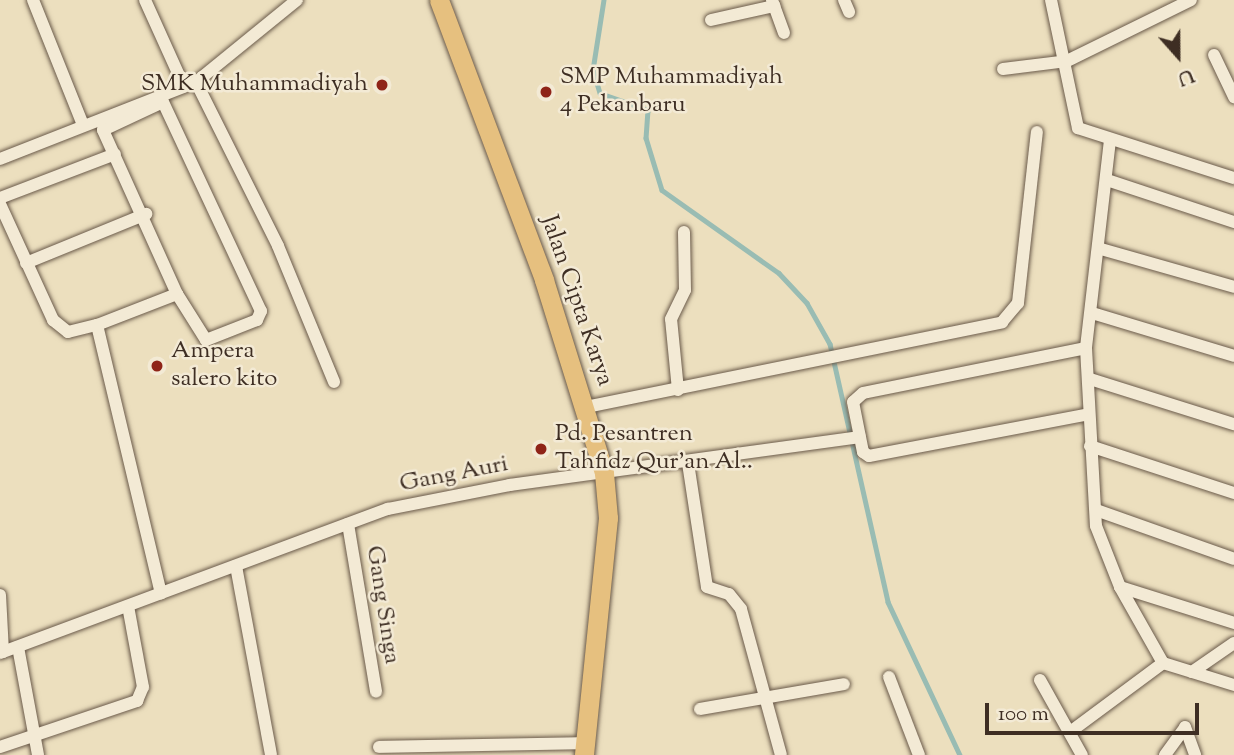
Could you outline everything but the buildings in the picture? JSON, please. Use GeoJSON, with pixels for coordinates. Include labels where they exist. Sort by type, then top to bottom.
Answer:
{"type":"FeatureCollection","features":[{"type":"Feature","properties":{"kind":"main road","name":"Jalan Cipta Karya"},"geometry":{"type":"LineString","coordinates":[[439,0],[586,407],[604,473],[608,518],[585,749]]}},
{"type":"Feature","properties":{"kind":"street"},"geometry":{"type":"LineString","coordinates":[[33,0],[83,125]]}},
{"type":"Feature","properties":{"kind":"street"},"geometry":{"type":"LineString","coordinates":[[145,0],[278,246],[334,382]]}},
{"type":"Feature","properties":{"kind":"street"},"geometry":{"type":"LineString","coordinates":[[0,159],[190,83],[297,0]]}},
{"type":"Feature","properties":{"kind":"street"},"geometry":{"type":"LineString","coordinates":[[1051,0],[1067,61],[1079,128],[1234,178]]}},
{"type":"Feature","properties":{"kind":"street"},"geometry":{"type":"LineString","coordinates":[[1003,69],[1067,61],[1191,0]]}},
{"type":"Feature","properties":{"kind":"street"},"geometry":{"type":"LineString","coordinates":[[711,20],[773,3],[784,33]]}},
{"type":"Feature","properties":{"kind":"street"},"geometry":{"type":"LineString","coordinates":[[1214,55],[1234,97]]}},
{"type":"Feature","properties":{"kind":"street"},"geometry":{"type":"LineString","coordinates":[[163,102],[261,311],[257,320],[206,340],[177,295],[146,214],[115,154],[103,130],[163,102]]}},
{"type":"Feature","properties":{"kind":"street"},"geometry":{"type":"LineString","coordinates":[[586,407],[970,331],[1012,315],[1037,132]]}},
{"type":"Feature","properties":{"kind":"street"},"geometry":{"type":"LineString","coordinates":[[1110,140],[1101,248],[1086,348],[1096,510],[1120,587],[1163,663],[1234,685]]}},
{"type":"Feature","properties":{"kind":"street"},"geometry":{"type":"LineString","coordinates":[[0,198],[115,154]]}},
{"type":"Feature","properties":{"kind":"street"},"geometry":{"type":"LineString","coordinates":[[1107,180],[1234,222]]}},
{"type":"Feature","properties":{"kind":"street"},"geometry":{"type":"LineString","coordinates":[[0,204],[26,263],[61,329],[97,325],[177,295]]}},
{"type":"Feature","properties":{"kind":"street"},"geometry":{"type":"LineString","coordinates":[[26,263],[146,214]]}},
{"type":"Feature","properties":{"kind":"street"},"geometry":{"type":"LineString","coordinates":[[678,390],[671,319],[685,290],[684,232]]}},
{"type":"Feature","properties":{"kind":"street"},"geometry":{"type":"LineString","coordinates":[[1101,248],[1234,287]]}},
{"type":"Feature","properties":{"kind":"street"},"geometry":{"type":"LineString","coordinates":[[1092,313],[1234,356]]}},
{"type":"Feature","properties":{"kind":"street"},"geometry":{"type":"LineString","coordinates":[[97,325],[161,593]]}},
{"type":"Feature","properties":{"kind":"street"},"geometry":{"type":"LineString","coordinates":[[1086,348],[856,396],[855,438],[869,456],[1089,414]]}},
{"type":"Feature","properties":{"kind":"street"},"geometry":{"type":"LineString","coordinates":[[1090,379],[1234,424]]}},
{"type":"Feature","properties":{"kind":"street","name":"Gang Auri"},"geometry":{"type":"LineString","coordinates":[[1,653],[348,524],[496,487],[688,463],[855,438]]}},
{"type":"Feature","properties":{"kind":"street"},"geometry":{"type":"LineString","coordinates":[[1090,446],[1234,493]]}},
{"type":"Feature","properties":{"kind":"street"},"geometry":{"type":"LineString","coordinates":[[688,463],[707,587],[729,594],[740,609],[781,755]]}},
{"type":"Feature","properties":{"kind":"street"},"geometry":{"type":"LineString","coordinates":[[1096,510],[1234,559]]}},
{"type":"Feature","properties":{"kind":"street","name":"Gang Singa"},"geometry":{"type":"LineString","coordinates":[[348,524],[376,692]]}},
{"type":"Feature","properties":{"kind":"street"},"geometry":{"type":"LineString","coordinates":[[236,566],[271,755]]}},
{"type":"Feature","properties":{"kind":"street"},"geometry":{"type":"LineString","coordinates":[[1120,587],[1234,623]]}},
{"type":"Feature","properties":{"kind":"street"},"geometry":{"type":"LineString","coordinates":[[0,595],[1,653]]}},
{"type":"Feature","properties":{"kind":"street"},"geometry":{"type":"LineString","coordinates":[[0,747],[142,694],[128,606]]}},
{"type":"Feature","properties":{"kind":"street"},"geometry":{"type":"LineString","coordinates":[[1192,673],[1234,643]]}},
{"type":"Feature","properties":{"kind":"street"},"geometry":{"type":"LineString","coordinates":[[19,647],[38,755]]}},
{"type":"Feature","properties":{"kind":"street"},"geometry":{"type":"LineString","coordinates":[[1070,732],[1163,663]]}},
{"type":"Feature","properties":{"kind":"street"},"geometry":{"type":"LineString","coordinates":[[889,677],[919,755]]}},
{"type":"Feature","properties":{"kind":"street"},"geometry":{"type":"LineString","coordinates":[[1040,680],[1082,755]]}},
{"type":"Feature","properties":{"kind":"street"},"geometry":{"type":"LineString","coordinates":[[700,709],[844,684]]}},
{"type":"Feature","properties":{"kind":"street"},"geometry":{"type":"LineString","coordinates":[[1165,755],[1185,727],[1195,755]]}},
{"type":"Feature","properties":{"kind":"street"},"geometry":{"type":"LineString","coordinates":[[379,747],[585,749]]}},
{"type":"Feature","properties":{"kind":"waterway"},"geometry":{"type":"LineString","coordinates":[[604,0],[593,70],[600,93],[648,110],[646,138],[662,190],[779,273],[807,303],[830,344],[888,602],[960,755]]}},
{"type":"Feature","properties":{"kind":"place","name":"SMK Muhammadiyah"},"geometry":{"type":"Point","coordinates":[382,85]}},
{"type":"Feature","properties":{"kind":"place","name":"SMP Muhammadiyah 4 Pekanbaru"},"geometry":{"type":"Point","coordinates":[546,92]}},
{"type":"Feature","properties":{"kind":"place","name":"Ampera salero kito"},"geometry":{"type":"Point","coordinates":[157,366]}},
{"type":"Feature","properties":{"kind":"place","name":"Pd. Pesantren Tahfidz Qur'an Al.."},"geometry":{"type":"Point","coordinates":[541,449]}}]}
